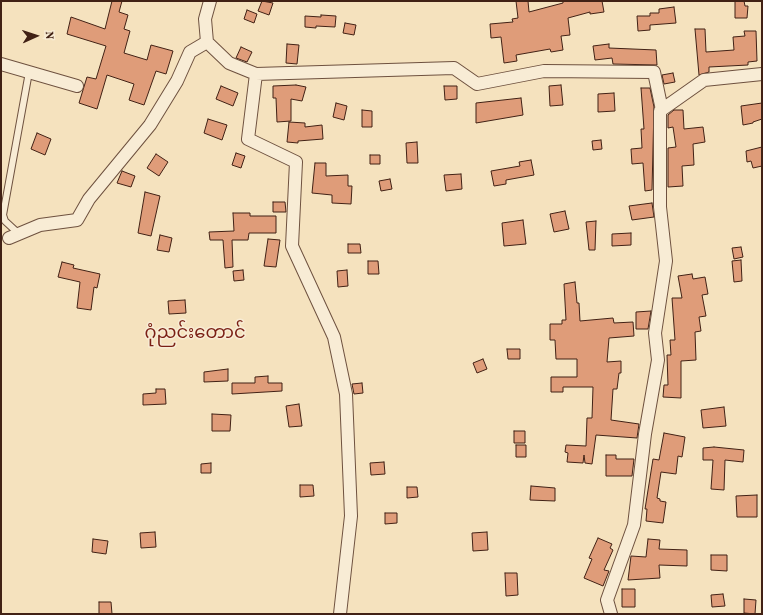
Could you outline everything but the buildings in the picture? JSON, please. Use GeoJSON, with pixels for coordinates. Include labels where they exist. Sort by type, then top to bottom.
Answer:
{"type":"FeatureCollection","features":[{"type":"Feature","properties":{"kind":"street"},"geometry":{"type":"LineString","coordinates":[[210,1],[205,20],[207,42],[229,63],[256,74],[454,68],[477,84],[544,71],[654,72],[662,110]]}},
{"type":"Feature","properties":{"kind":"street"},"geometry":{"type":"LineString","coordinates":[[13,235],[40,226],[77,220],[89,199],[150,124],[177,81],[190,52],[207,42]]}},
{"type":"Feature","properties":{"kind":"street"},"geometry":{"type":"LineString","coordinates":[[1,64],[77,86]]}},
{"type":"Feature","properties":{"kind":"street"},"geometry":{"type":"LineString","coordinates":[[256,74],[248,139],[296,162],[292,246],[334,338],[346,394],[351,516],[340,614]]}},
{"type":"Feature","properties":{"kind":"street"},"geometry":{"type":"LineString","coordinates":[[611,614],[607,600],[634,525],[645,434],[658,360],[655,334],[666,261],[660,207],[660,111],[704,80],[762,74]]}},
{"type":"Feature","properties":{"kind":"lane"},"geometry":{"type":"LineString","coordinates":[[13,235],[3,215],[29,72]]}},
{"type":"Feature","properties":{"kind":"district","name":"ဂုံညင်းတောင်"},"geometry":{"type":"Point","coordinates":[195,335]}}]}
